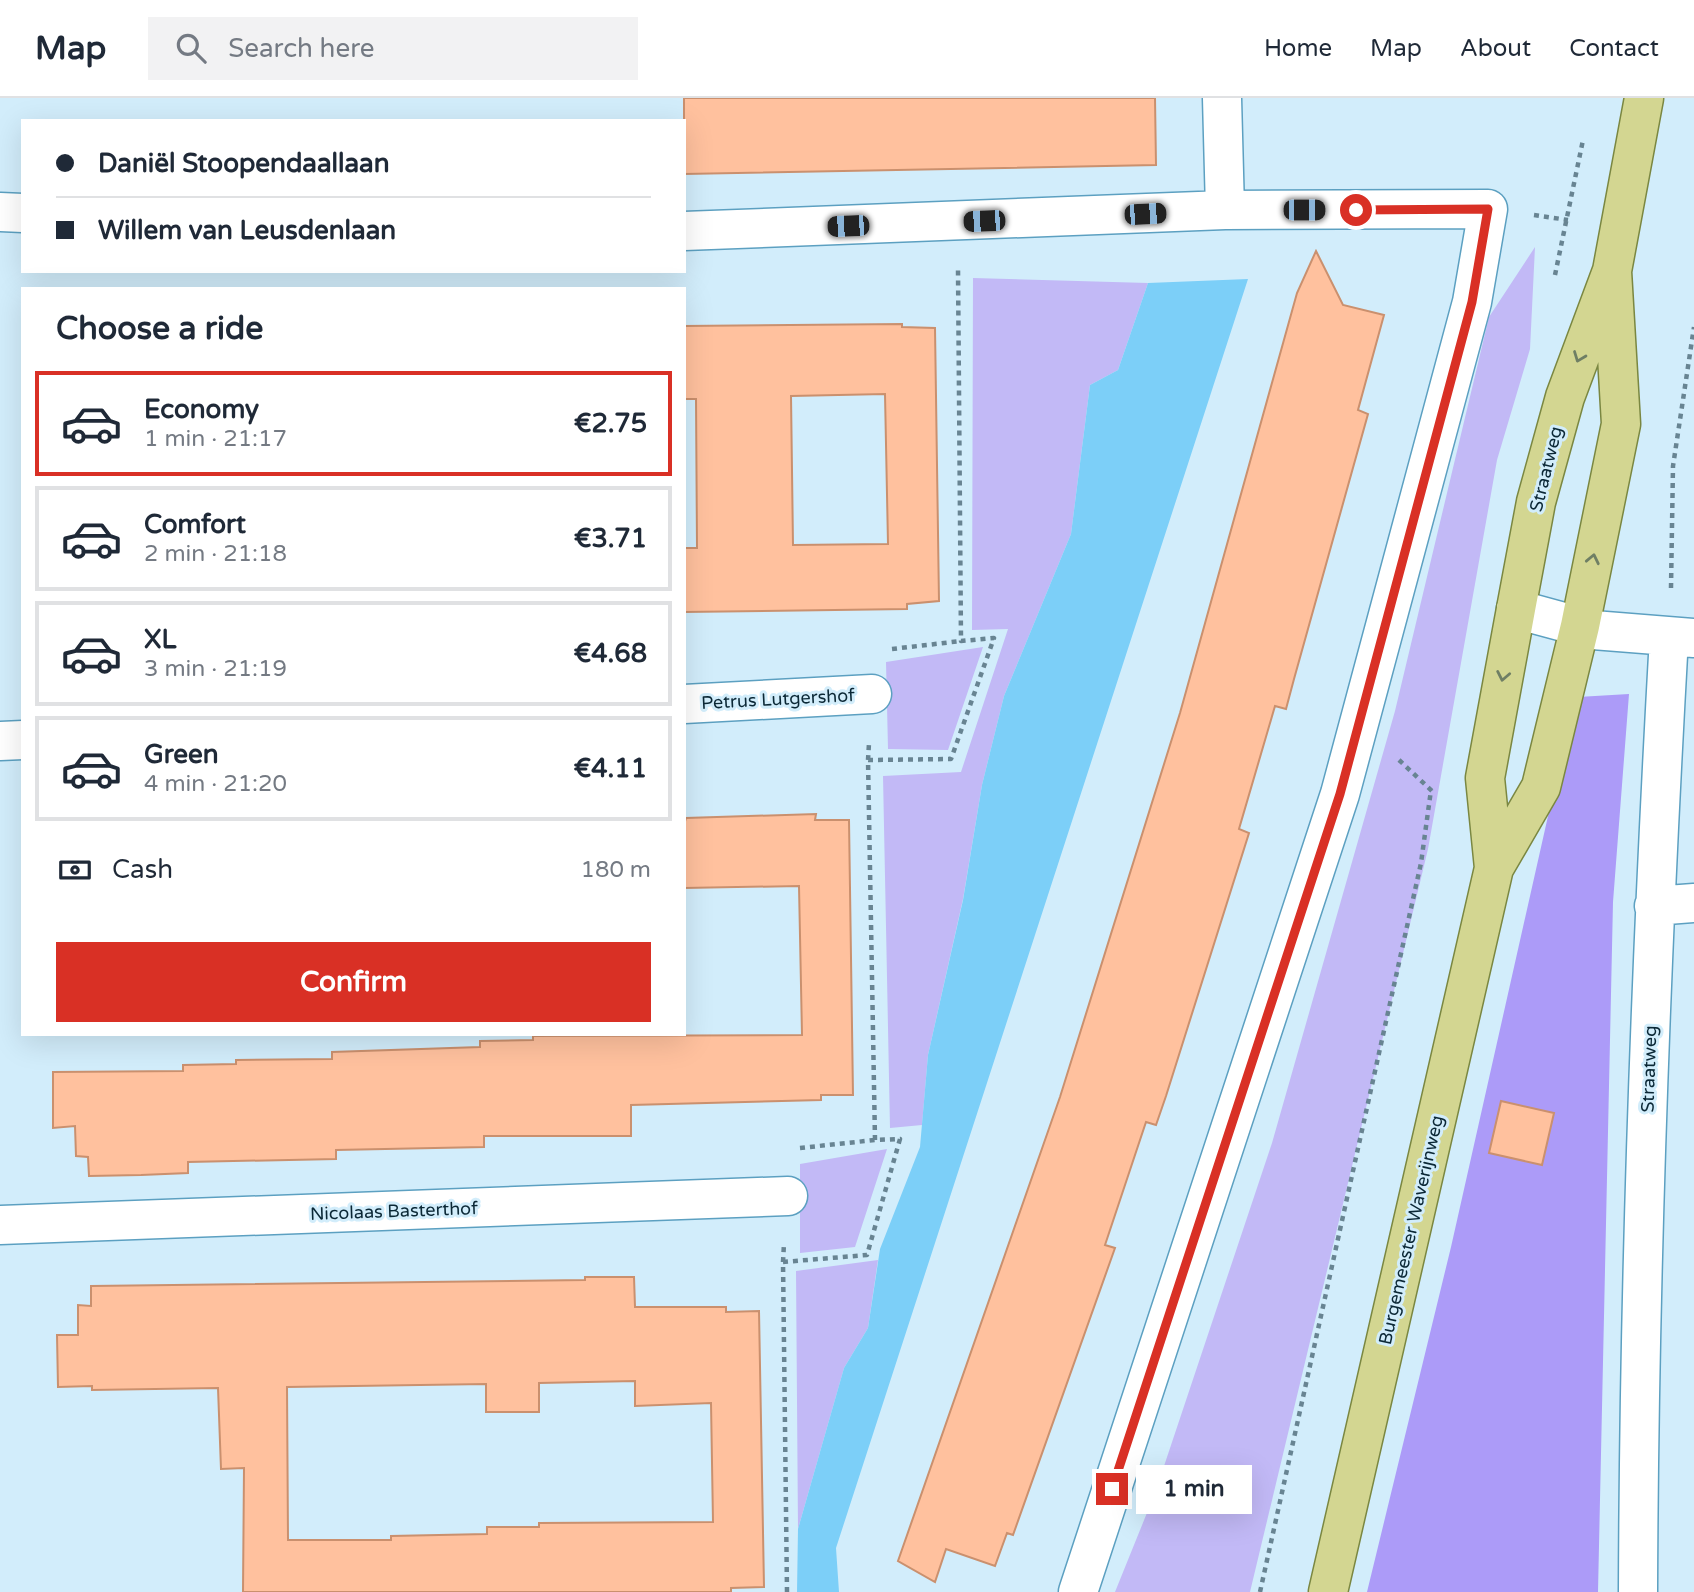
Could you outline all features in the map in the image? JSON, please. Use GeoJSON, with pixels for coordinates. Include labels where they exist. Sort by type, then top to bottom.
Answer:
{"type":"FeatureCollection","features":[{"type":"Feature","properties":{"kind":"main road","name":"Straatweg"},"geometry":{"type":"LineString","coordinates":[[1516,609],[1536,502],[1564,397],[1612,271],[1644,98]]}},
{"type":"Feature","properties":{"kind":"main road","name":"Straatweg"},"geometry":{"type":"LineString","coordinates":[[1580,626],[1621,424],[1612,271]]}},
{"type":"Feature","properties":{"kind":"main road","name":"Burgemeester Waverijnweg"},"geometry":{"type":"LineString","coordinates":[[1494,868],[1485,778],[1516,609]]}},
{"type":"Feature","properties":{"kind":"main road","name":"Burgemeester Waverijnweg"},"geometry":{"type":"LineString","coordinates":[[1328,1592],[1494,868],[1541,787],[1580,626]]}},
{"type":"Feature","properties":{"kind":"street"},"geometry":{"type":"LineString","coordinates":[[1222,98],[1225,210]]}},
{"type":"Feature","properties":{"kind":"street"},"geometry":{"type":"LineString","coordinates":[[686,231],[1225,210],[1488,209],[1472,302],[1340,794],[1078,1592]]}},
{"type":"Feature","properties":{"kind":"street"},"geometry":{"type":"LineString","coordinates":[[0,212],[21,213]]}},
{"type":"Feature","properties":{"kind":"street"},"geometry":{"type":"LineString","coordinates":[[1516,609],[1580,626],[1682,638]]}},
{"type":"Feature","properties":{"kind":"street","name":"Straatweg"},"geometry":{"type":"LineString","coordinates":[[1639,1592],[1639,1431],[1654,906],[1682,638]]}},
{"type":"Feature","properties":{"kind":"street","name":"Petrus Lutgershof"},"geometry":{"type":"LineString","coordinates":[[686,704],[872,694]]}},
{"type":"Feature","properties":{"kind":"street"},"geometry":{"type":"LineString","coordinates":[[0,741],[21,740]]}},
{"type":"Feature","properties":{"kind":"street"},"geometry":{"type":"LineString","coordinates":[[1654,906],[1694,904]]}},
{"type":"Feature","properties":{"kind":"street","name":"Nicolaas Basterthof"},"geometry":{"type":"LineString","coordinates":[[0,1225],[788,1196]]}},
{"type":"Feature","properties":{"kind":"path"},"geometry":{"type":"LineString","coordinates":[[787,1592],[783,1262],[867,1255],[900,1139],[875,1140],[868,760],[951,759],[994,638],[961,641],[957,222]]}},
{"type":"Feature","properties":{"kind":"path"},"geometry":{"type":"LineString","coordinates":[[1682,638],[1673,466],[1694,327]]}},
{"type":"Feature","properties":{"kind":"path"},"geometry":{"type":"LineString","coordinates":[[1259,1592],[1421,863],[1431,790]]}},
{"type":"Feature","properties":{"kind":"shaded area"},"geometry":{"type":"Polygon","coordinates":[[[1535,247],[1530,349],[1497,460],[1428,849],[1250,1592],[1115,1592],[1155,1493],[1272,1143],[1395,711],[1489,317],[1535,247]]]}},
{"type":"Feature","properties":{"kind":"shaded area"},"geometry":{"type":"Polygon","coordinates":[[[973,278],[1148,283],[1118,370],[1090,385],[1071,534],[1004,696],[982,785],[963,899],[928,1055],[922,1125],[890,1128],[883,776],[961,772],[1008,629],[972,630],[973,278]]]}},
{"type":"Feature","properties":{"kind":"shaded area"},"geometry":{"type":"Polygon","coordinates":[[[983,647],[948,750],[888,749],[886,662],[983,647]]]}},
{"type":"Feature","properties":{"kind":"shaded area"},"geometry":{"type":"Polygon","coordinates":[[[1629,694],[1613,902],[1598,1592],[1367,1592],[1451,1247],[1555,785],[1578,697],[1629,694]]]}},
{"type":"Feature","properties":{"kind":"shaded area"},"geometry":{"type":"Polygon","coordinates":[[[887,1149],[855,1247],[800,1253],[800,1164],[887,1149]]]}},
{"type":"Feature","properties":{"kind":"shaded area"},"geometry":{"type":"Polygon","coordinates":[[[878,1260],[868,1328],[844,1368],[798,1529],[796,1271],[878,1260]]]}},
{"type":"Feature","properties":{"kind":"water"},"geometry":{"type":"Polygon","coordinates":[[[1248,279],[836,1548],[839,1592],[797,1592],[798,1529],[844,1368],[868,1328],[880,1249],[920,1147],[928,1055],[963,900],[982,785],[1004,696],[1071,534],[1090,385],[1118,370],[1148,283],[1248,279]]]}},
{"type":"Feature","properties":{"kind":"building"},"geometry":{"type":"Polygon","coordinates":[[[684,98],[1155,98],[1156,165],[686,174],[684,98]]]}},
{"type":"Feature","properties":{"kind":"building"},"geometry":{"type":"Polygon","coordinates":[[[1316,251],[1343,305],[1384,315],[1358,410],[1368,414],[1286,709],[1275,706],[1239,829],[1249,833],[1166,1096],[1156,1125],[1146,1122],[1105,1245],[1115,1248],[1013,1535],[1007,1533],[995,1566],[946,1549],[935,1582],[898,1561],[1060,1097],[1180,713],[1297,293],[1316,251]]]}},
{"type":"Feature","properties":{"kind":"building"},"geometry":{"type":"Polygon","coordinates":[[[902,324],[902,327],[935,328],[939,601],[907,604],[907,609],[686,612],[686,548],[697,548],[696,399],[686,399],[686,326],[902,324]],[[885,394],[791,396],[793,545],[888,544],[885,394]]]}},
{"type":"Feature","properties":{"kind":"building"},"geometry":{"type":"Polygon","coordinates":[[[816,814],[815,820],[849,820],[853,1095],[821,1095],[821,1100],[631,1105],[631,1136],[484,1136],[484,1147],[336,1150],[336,1159],[188,1162],[188,1173],[141,1175],[89,1176],[88,1157],[76,1156],[75,1126],[53,1128],[53,1072],[183,1071],[183,1065],[236,1064],[236,1060],[332,1059],[332,1052],[480,1047],[480,1041],[533,1040],[533,1036],[802,1035],[799,886],[686,888],[686,818],[816,814]]]}},
{"type":"Feature","properties":{"kind":"building"},"geometry":{"type":"Polygon","coordinates":[[[1501,1101],[1554,1113],[1542,1165],[1489,1153],[1501,1101]]]}},
{"type":"Feature","properties":{"kind":"building"},"geometry":{"type":"Polygon","coordinates":[[[585,1277],[634,1277],[635,1307],[726,1307],[726,1312],[759,1311],[764,1587],[731,1588],[731,1592],[243,1592],[244,1468],[221,1469],[218,1388],[92,1390],[92,1386],[58,1387],[57,1335],[78,1335],[78,1305],[91,1306],[91,1286],[585,1280],[585,1277]],[[635,1381],[539,1383],[539,1412],[486,1412],[486,1384],[287,1387],[288,1540],[391,1540],[391,1536],[487,1534],[487,1527],[539,1527],[539,1523],[713,1522],[711,1403],[635,1406],[635,1381]]]}},
{"type":"Feature","properties":{"kind":"route"},"geometry":{"type":"LineString","coordinates":[[1112,1489],[1340,794],[1472,302],[1488,209],[1356,210]]}}]}
